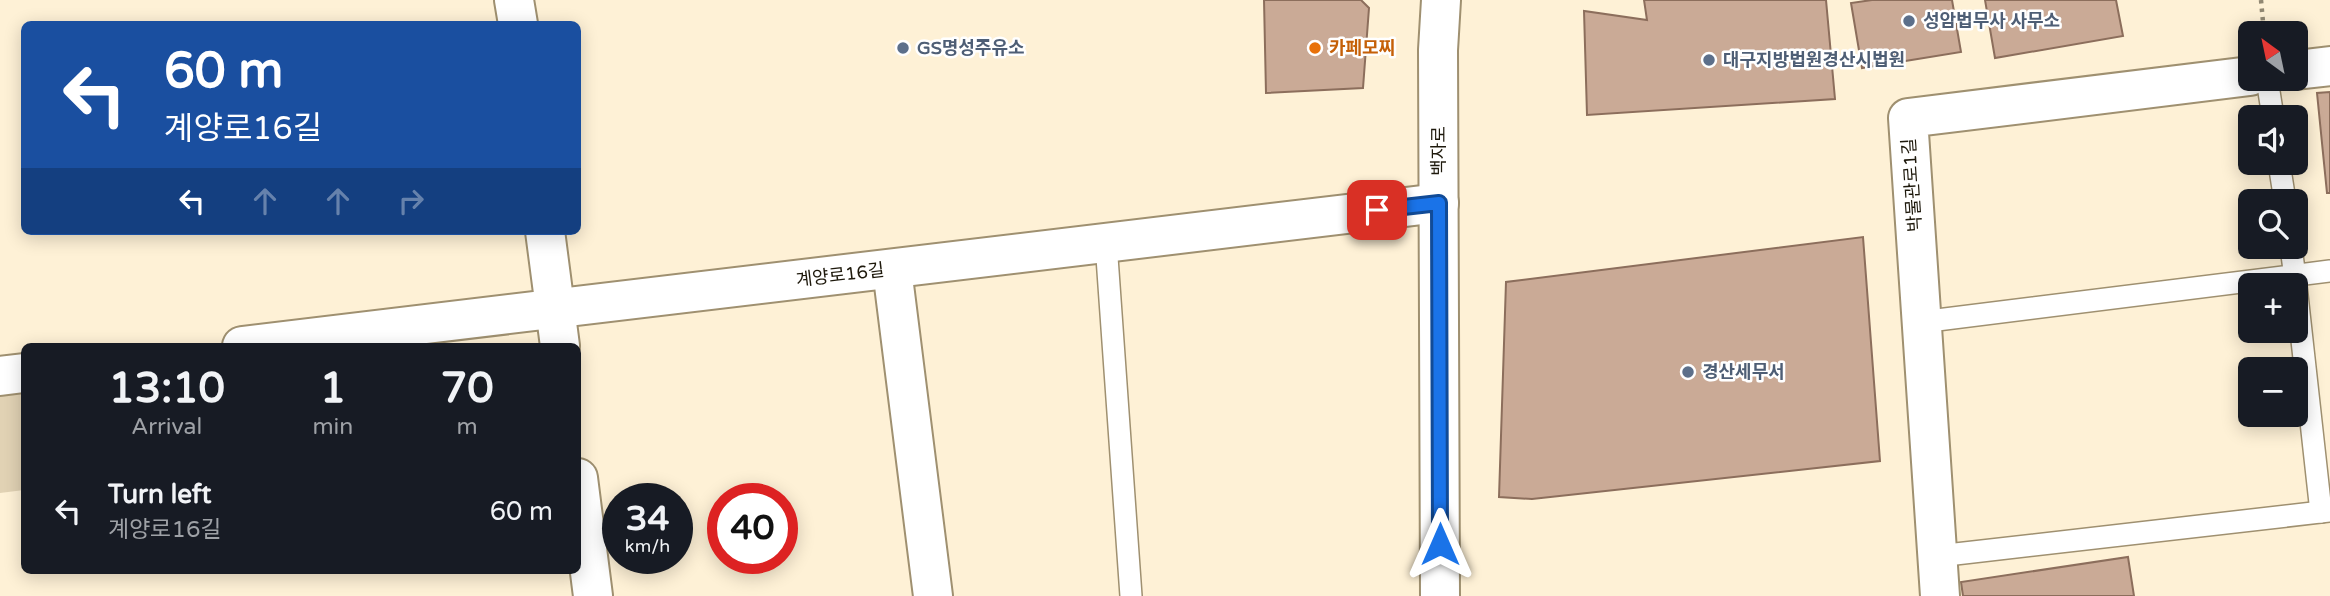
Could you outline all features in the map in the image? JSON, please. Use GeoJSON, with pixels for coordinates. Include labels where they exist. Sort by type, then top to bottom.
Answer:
{"type":"FeatureCollection","features":[{"type":"Feature","properties":{"kind":"street"},"geometry":{"type":"LineString","coordinates":[[514,0],[517,21]]}},
{"type":"Feature","properties":{"kind":"street","name":"백자로"},"geometry":{"type":"LineString","coordinates":[[1440,596],[1441,0]]}},
{"type":"Feature","properties":{"kind":"street"},"geometry":{"type":"LineString","coordinates":[[2308,69],[2330,66]]}},
{"type":"Feature","properties":{"kind":"street","name":"박물관로1길"},"geometry":{"type":"LineString","coordinates":[[1940,596],[1908,118],[2238,77]]}},
{"type":"Feature","properties":{"kind":"street","name":"계양로16길"},"geometry":{"type":"LineString","coordinates":[[267,343],[1439,203]]}},
{"type":"Feature","properties":{"kind":"street"},"geometry":{"type":"LineString","coordinates":[[546,235],[560,343]]}},
{"type":"Feature","properties":{"kind":"street"},"geometry":{"type":"LineString","coordinates":[[892,269],[933,596]]}},
{"type":"Feature","properties":{"kind":"street"},"geometry":{"type":"LineString","coordinates":[[0,376],[21,373]]}},
{"type":"Feature","properties":{"kind":"street"},"geometry":{"type":"LineString","coordinates":[[581,502],[593,596]]}},
{"type":"Feature","properties":{"kind":"lane"},"geometry":{"type":"LineString","coordinates":[[1105,243],[1131,596]]}},
{"type":"Feature","properties":{"kind":"lane"},"geometry":{"type":"LineString","coordinates":[[2308,278],[2330,271]]}},
{"type":"Feature","properties":{"kind":"lane"},"geometry":{"type":"LineString","coordinates":[[1921,322],[2238,288]]}},
{"type":"Feature","properties":{"kind":"lane"},"geometry":{"type":"LineString","coordinates":[[1938,556],[2326,512],[2304,343]]}},
{"type":"Feature","properties":{"kind":"path"},"geometry":{"type":"LineString","coordinates":[[2261,0],[2263,21]]}},
{"type":"Feature","properties":{"kind":"shaded area"},"geometry":{"type":"Polygon","coordinates":[[[21,381],[21,490],[0,493],[0,384],[21,381]]]}},
{"type":"Feature","properties":{"kind":"building","name":"카페모찌"},"geometry":{"type":"Polygon","coordinates":[[[1264,0],[1361,0],[1369,8],[1363,88],[1266,93],[1264,0]]]}},
{"type":"Feature","properties":{"kind":"building","name":"대구지방법원경산시법원"},"geometry":{"type":"Polygon","coordinates":[[[1644,0],[1826,0],[1835,99],[1587,115],[1584,11],[1647,20],[1644,0]]]}},
{"type":"Feature","properties":{"kind":"building"},"geometry":{"type":"Polygon","coordinates":[[[1872,0],[1952,0],[1961,52],[1862,68],[1851,3],[1872,0]]]}},
{"type":"Feature","properties":{"kind":"building"},"geometry":{"type":"Polygon","coordinates":[[[1985,0],[2116,0],[2123,36],[1995,58],[1985,0]]]}},
{"type":"Feature","properties":{"kind":"building"},"geometry":{"type":"Polygon","coordinates":[[[2330,92],[2330,193],[2327,193],[2317,93],[2330,92]]]}},
{"type":"Feature","properties":{"kind":"building","name":"경산세무서"},"geometry":{"type":"Polygon","coordinates":[[[1863,237],[1880,461],[1532,499],[1499,497],[1506,282],[1863,237]]]}},
{"type":"Feature","properties":{"kind":"building"},"geometry":{"type":"Polygon","coordinates":[[[2128,557],[2134,596],[1963,596],[1961,582],[2128,557]]]}},
{"type":"Feature","properties":{"kind":"place","name":"성암법무사 사무소"},"geometry":{"type":"Point","coordinates":[1909,21]}},
{"type":"Feature","properties":{"kind":"place","name":"GS명성주유소"},"geometry":{"type":"Point","coordinates":[903,48]}},
{"type":"Feature","properties":{"kind":"place","name":"카페모찌"},"geometry":{"type":"Point","coordinates":[1315,48]}},
{"type":"Feature","properties":{"kind":"place","name":"대구지방법원경산시법원"},"geometry":{"type":"Point","coordinates":[1709,60]}},
{"type":"Feature","properties":{"kind":"place","name":"경산세무서"},"geometry":{"type":"Point","coordinates":[1688,372]}},
{"type":"Feature","properties":{"kind":"route"},"geometry":{"type":"LineString","coordinates":[[1377,210],[1439,203],[1440,544]]}}]}
